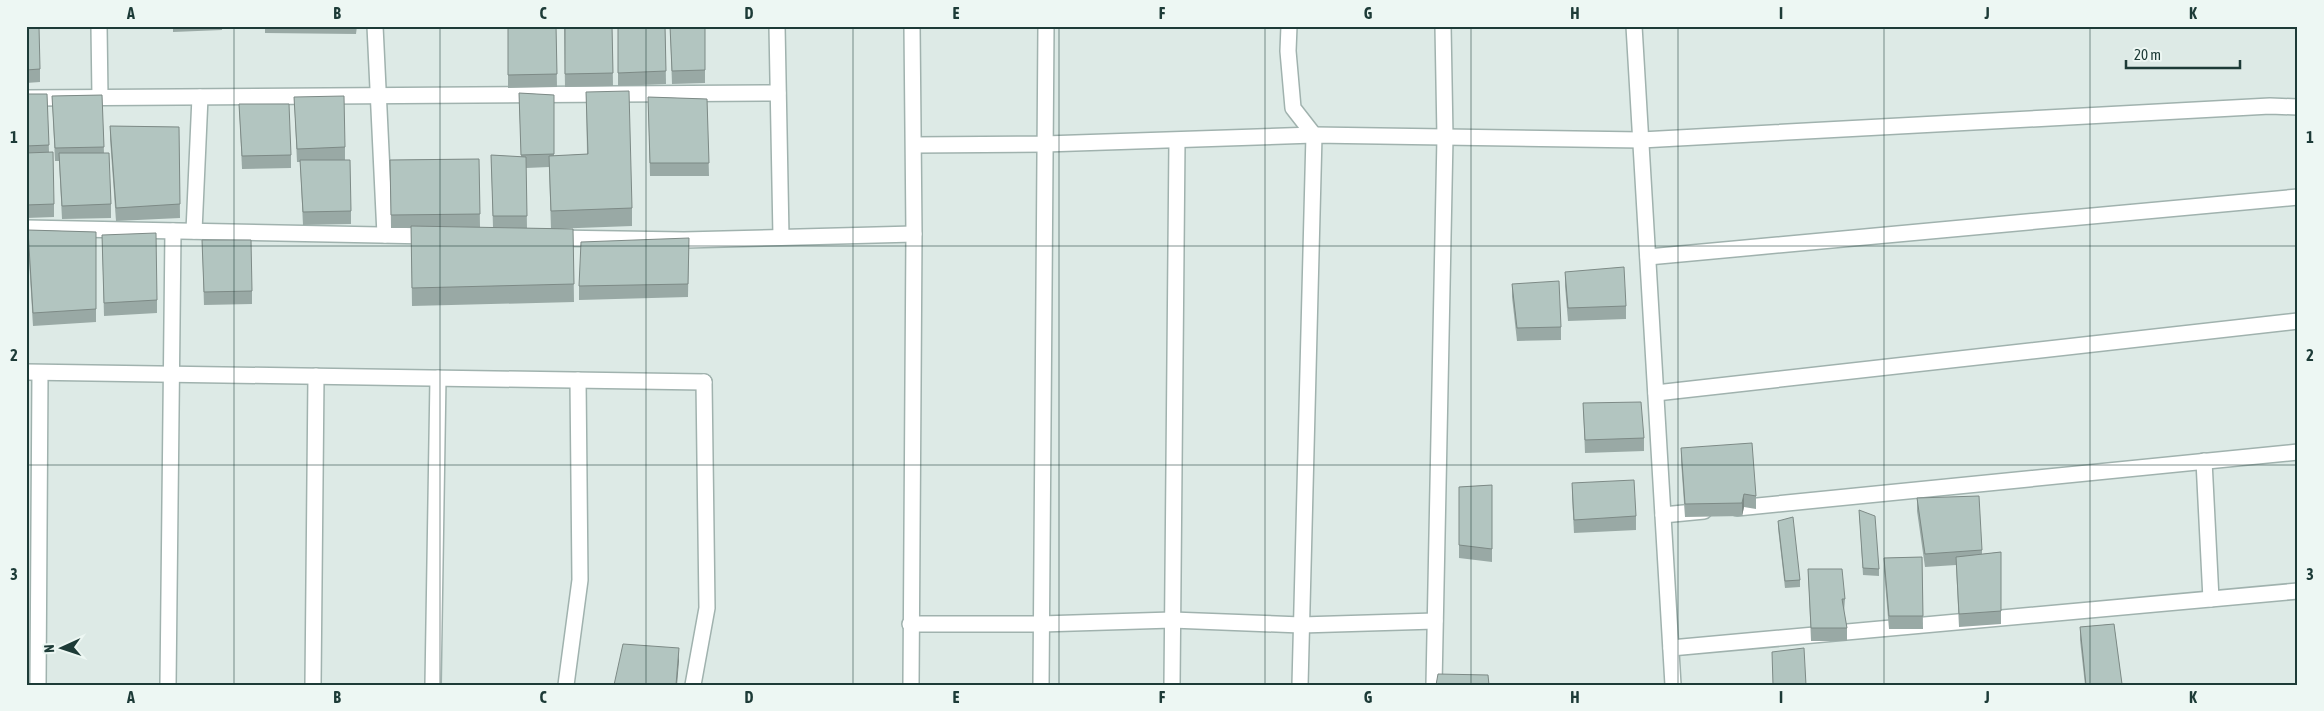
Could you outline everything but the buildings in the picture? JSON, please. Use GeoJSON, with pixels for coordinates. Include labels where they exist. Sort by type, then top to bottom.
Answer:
{"type":"FeatureCollection","features":[{"type":"Feature","properties":{"kind":"street"},"geometry":{"type":"LineString","coordinates":[[99,26],[100,97]]}},
{"type":"Feature","properties":{"kind":"street"},"geometry":{"type":"LineString","coordinates":[[375,26],[385,235]]}},
{"type":"Feature","properties":{"kind":"street"},"geometry":{"type":"LineString","coordinates":[[777,26],[781,238]]}},
{"type":"Feature","properties":{"kind":"street"},"geometry":{"type":"LineString","coordinates":[[911,685],[914,234],[912,26]]}},
{"type":"Feature","properties":{"kind":"street"},"geometry":{"type":"LineString","coordinates":[[1041,685],[1046,26]]}},
{"type":"Feature","properties":{"kind":"street"},"geometry":{"type":"LineString","coordinates":[[1288,26],[1288,51],[1293,108],[1314,135],[1300,685]]}},
{"type":"Feature","properties":{"kind":"street"},"geometry":{"type":"LineString","coordinates":[[1434,685],[1445,138],[1443,26]]}},
{"type":"Feature","properties":{"kind":"street"},"geometry":{"type":"LineString","coordinates":[[1634,26],[1674,685]]}},
{"type":"Feature","properties":{"kind":"street"},"geometry":{"type":"LineString","coordinates":[[26,98],[778,93]]}},
{"type":"Feature","properties":{"kind":"street"},"geometry":{"type":"LineString","coordinates":[[194,231],[200,97]]}},
{"type":"Feature","properties":{"kind":"street"},"geometry":{"type":"LineString","coordinates":[[914,145],[1177,141],[1314,135],[1641,140],[2260,107],[2298,107]]}},
{"type":"Feature","properties":{"kind":"street"},"geometry":{"type":"LineString","coordinates":[[1172,685],[1177,141]]}},
{"type":"Feature","properties":{"kind":"street"},"geometry":{"type":"LineString","coordinates":[[1648,257],[2298,198]]}},
{"type":"Feature","properties":{"kind":"street"},"geometry":{"type":"LineString","coordinates":[[26,228],[445,236]]}},
{"type":"Feature","properties":{"kind":"street"},"geometry":{"type":"LineString","coordinates":[[168,685],[173,231]]}},
{"type":"Feature","properties":{"kind":"street"},"geometry":{"type":"LineString","coordinates":[[534,238],[684,240],[914,234]]}},
{"type":"Feature","properties":{"kind":"street"},"geometry":{"type":"LineString","coordinates":[[1656,393],[2298,321]]}},
{"type":"Feature","properties":{"kind":"street"},"geometry":{"type":"LineString","coordinates":[[38,685],[33,373],[704,382],[707,608],[693,685]]}},
{"type":"Feature","properties":{"kind":"street"},"geometry":{"type":"LineString","coordinates":[[313,685],[316,376]]}},
{"type":"Feature","properties":{"kind":"street"},"geometry":{"type":"LineString","coordinates":[[433,685],[438,378]]}},
{"type":"Feature","properties":{"kind":"street"},"geometry":{"type":"LineString","coordinates":[[566,685],[580,580],[578,380]]}},
{"type":"Feature","properties":{"kind":"street"},"geometry":{"type":"LineString","coordinates":[[1663,515],[2298,452]]}},
{"type":"Feature","properties":{"kind":"street"},"geometry":{"type":"LineString","coordinates":[[2204,461],[2211,599]]}},
{"type":"Feature","properties":{"kind":"street"},"geometry":{"type":"LineString","coordinates":[[1671,648],[2298,592]]}},
{"type":"Feature","properties":{"kind":"street"},"geometry":{"type":"LineString","coordinates":[[910,624],[1041,624],[1172,620],[1301,626],[1435,621]]}}]}
